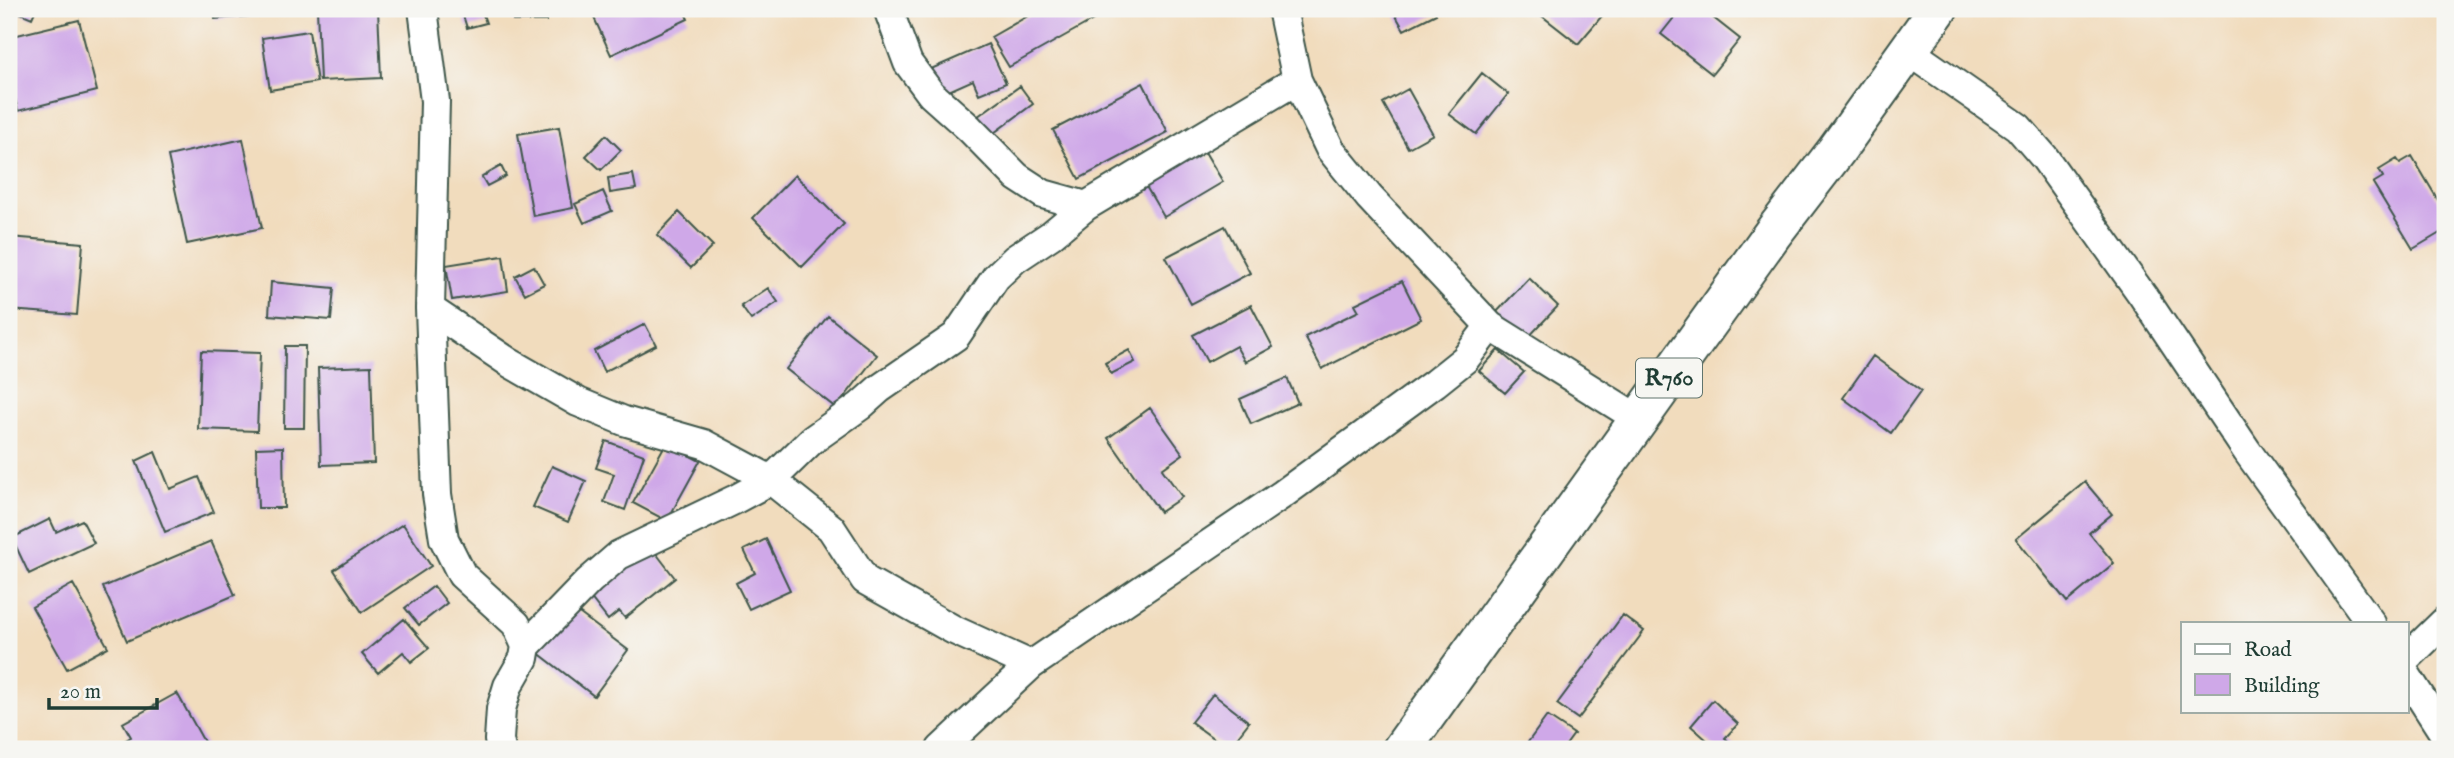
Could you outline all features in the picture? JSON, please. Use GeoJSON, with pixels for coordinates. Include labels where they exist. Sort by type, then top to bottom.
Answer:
{"type":"FeatureCollection","features":[{"type":"Feature","properties":{"kind":"main road","name":"R760"},"geometry":{"type":"LineString","coordinates":[[1402,749],[1773,233],[1938,9]]}},
{"type":"Feature","properties":{"kind":"street"},"geometry":{"type":"LineString","coordinates":[[423,9],[435,101],[430,309],[437,494],[444,540],[462,575],[516,624],[526,646],[524,658],[508,686],[501,709],[501,749]]}},
{"type":"Feature","properties":{"kind":"street"},"geometry":{"type":"LineString","coordinates":[[888,9],[908,63],[931,94],[1017,177],[1043,194],[1086,206]]}},
{"type":"Feature","properties":{"kind":"street"},"geometry":{"type":"LineString","coordinates":[[1282,9],[1297,80],[1330,149],[1412,245],[1490,326],[1640,420]]}},
{"type":"Feature","properties":{"kind":"street"},"geometry":{"type":"LineString","coordinates":[[1909,51],[2018,127],[2044,157],[2143,296],[2247,451],[2370,622]]}},
{"type":"Feature","properties":{"kind":"street"},"geometry":{"type":"LineString","coordinates":[[526,646],[589,580],[619,555],[771,480],[812,440],[879,389],[956,336],[996,277],[1015,258],[1051,235],[1086,206],[1297,80]]}},
{"type":"Feature","properties":{"kind":"street"},"geometry":{"type":"LineString","coordinates":[[430,309],[510,363],[578,402],[624,421],[704,444],[771,480],[831,528],[865,580],[954,630],[1031,665]]}},
{"type":"Feature","properties":{"kind":"street"},"geometry":{"type":"LineString","coordinates":[[941,749],[1031,665],[1283,494],[1435,383],[1465,359],[1490,326]]}},
{"type":"Feature","properties":{"kind":"street"},"geometry":{"type":"LineString","coordinates":[[2408,657],[2445,621]]}},
{"type":"Feature","properties":{"kind":"street"},"geometry":{"type":"LineString","coordinates":[[2408,678],[2445,735]]}},
{"type":"Feature","properties":{"kind":"building"},"geometry":{"type":"Polygon","coordinates":[[[11,9],[36,9],[32,18],[11,9]]]}},
{"type":"Feature","properties":{"kind":"building"},"geometry":{"type":"Polygon","coordinates":[[[214,9],[260,9],[261,15],[215,19],[214,9]]]}},
{"type":"Feature","properties":{"kind":"building"},"geometry":{"type":"Polygon","coordinates":[[[317,9],[378,9],[381,78],[320,81],[317,9]]]}},
{"type":"Feature","properties":{"kind":"building"},"geometry":{"type":"Polygon","coordinates":[[[461,9],[481,9],[486,23],[467,28],[461,9]]]}},
{"type":"Feature","properties":{"kind":"building"},"geometry":{"type":"Polygon","coordinates":[[[513,9],[546,9],[546,21],[513,21],[513,9]]]}},
{"type":"Feature","properties":{"kind":"building"},"geometry":{"type":"Polygon","coordinates":[[[590,9],[683,9],[688,19],[611,55],[590,9]]]}},
{"type":"Feature","properties":{"kind":"building"},"geometry":{"type":"Polygon","coordinates":[[[1040,9],[1086,9],[1093,20],[1009,67],[991,37],[1040,9]]]}},
{"type":"Feature","properties":{"kind":"building"},"geometry":{"type":"Polygon","coordinates":[[[1392,9],[1433,9],[1436,14],[1404,30],[1392,9]]]}},
{"type":"Feature","properties":{"kind":"building"},"geometry":{"type":"Polygon","coordinates":[[[1539,9],[1593,9],[1602,16],[1578,44],[1537,12],[1539,9]]]}},
{"type":"Feature","properties":{"kind":"building"},"geometry":{"type":"Polygon","coordinates":[[[1681,9],[1702,9],[1740,39],[1712,74],[1661,34],[1681,9]]]}},
{"type":"Feature","properties":{"kind":"building"},"geometry":{"type":"Polygon","coordinates":[[[79,20],[97,91],[18,111],[9,74],[9,37],[79,20]]]}},
{"type":"Feature","properties":{"kind":"building"},"geometry":{"type":"Polygon","coordinates":[[[309,31],[317,82],[270,90],[262,38],[309,31]]]}},
{"type":"Feature","properties":{"kind":"building"},"geometry":{"type":"Polygon","coordinates":[[[988,44],[1006,83],[979,94],[973,80],[942,94],[931,69],[988,44]]]}},
{"type":"Feature","properties":{"kind":"building"},"geometry":{"type":"Polygon","coordinates":[[[1482,73],[1508,94],[1476,134],[1449,114],[1482,73]]]}},
{"type":"Feature","properties":{"kind":"building"},"geometry":{"type":"Polygon","coordinates":[[[1143,83],[1168,132],[1079,179],[1053,130],[1143,83]]]}},
{"type":"Feature","properties":{"kind":"building"},"geometry":{"type":"Polygon","coordinates":[[[1020,86],[1033,104],[987,138],[974,119],[1020,86]]]}},
{"type":"Feature","properties":{"kind":"building"},"geometry":{"type":"Polygon","coordinates":[[[1408,89],[1433,134],[1408,148],[1383,103],[1408,89]]]}},
{"type":"Feature","properties":{"kind":"building"},"geometry":{"type":"Polygon","coordinates":[[[559,127],[573,208],[533,216],[518,134],[559,127]]]}},
{"type":"Feature","properties":{"kind":"building"},"geometry":{"type":"Polygon","coordinates":[[[606,135],[621,150],[601,170],[586,156],[606,135]]]}},
{"type":"Feature","properties":{"kind":"building"},"geometry":{"type":"Polygon","coordinates":[[[243,139],[262,228],[187,244],[168,156],[243,139]]]}},
{"type":"Feature","properties":{"kind":"building"},"geometry":{"type":"Polygon","coordinates":[[[1199,142],[1223,182],[1164,217],[1141,178],[1199,142]]]}},
{"type":"Feature","properties":{"kind":"building"},"geometry":{"type":"Polygon","coordinates":[[[2412,156],[2445,212],[2445,230],[2413,249],[2373,183],[2383,177],[2379,170],[2397,159],[2400,163],[2412,156]]]}},
{"type":"Feature","properties":{"kind":"building"},"geometry":{"type":"Polygon","coordinates":[[[501,166],[506,176],[487,186],[482,177],[501,166]]]}},
{"type":"Feature","properties":{"kind":"building"},"geometry":{"type":"Polygon","coordinates":[[[633,174],[636,189],[610,193],[608,178],[633,174]]]}},
{"type":"Feature","properties":{"kind":"building"},"geometry":{"type":"Polygon","coordinates":[[[795,175],[844,224],[802,267],[753,218],[795,175]]]}},
{"type":"Feature","properties":{"kind":"building"},"geometry":{"type":"Polygon","coordinates":[[[603,191],[612,211],[584,223],[575,204],[603,191]]]}},
{"type":"Feature","properties":{"kind":"building"},"geometry":{"type":"Polygon","coordinates":[[[679,212],[713,246],[691,268],[657,235],[679,212]]]}},
{"type":"Feature","properties":{"kind":"building"},"geometry":{"type":"Polygon","coordinates":[[[1225,226],[1250,273],[1191,304],[1166,257],[1225,226]]]}},
{"type":"Feature","properties":{"kind":"building"},"geometry":{"type":"Polygon","coordinates":[[[9,237],[83,243],[77,315],[9,310],[9,237]]]}},
{"type":"Feature","properties":{"kind":"building"},"geometry":{"type":"Polygon","coordinates":[[[503,256],[508,291],[452,300],[446,265],[503,256]]]}},
{"type":"Feature","properties":{"kind":"building"},"geometry":{"type":"Polygon","coordinates":[[[534,266],[544,284],[525,294],[515,276],[534,266]]]}},
{"type":"Feature","properties":{"kind":"building"},"geometry":{"type":"Polygon","coordinates":[[[1529,278],[1558,306],[1522,344],[1493,316],[1529,278]]]}},
{"type":"Feature","properties":{"kind":"building"},"geometry":{"type":"Polygon","coordinates":[[[1402,281],[1421,319],[1322,369],[1305,337],[1359,311],[1355,304],[1402,281]]]}},
{"type":"Feature","properties":{"kind":"building"},"geometry":{"type":"Polygon","coordinates":[[[271,282],[334,288],[331,320],[269,315],[271,282]]]}},
{"type":"Feature","properties":{"kind":"building"},"geometry":{"type":"Polygon","coordinates":[[[768,288],[778,302],[751,320],[741,306],[768,288]]]}},
{"type":"Feature","properties":{"kind":"building"},"geometry":{"type":"Polygon","coordinates":[[[1251,305],[1273,347],[1245,362],[1236,346],[1207,362],[1193,335],[1251,305]]]}},
{"type":"Feature","properties":{"kind":"building"},"geometry":{"type":"Polygon","coordinates":[[[828,316],[877,355],[836,408],[786,369],[828,316]]]}},
{"type":"Feature","properties":{"kind":"building"},"geometry":{"type":"Polygon","coordinates":[[[645,324],[656,345],[604,372],[594,351],[645,324]]]}},
{"type":"Feature","properties":{"kind":"building"},"geometry":{"type":"Polygon","coordinates":[[[285,346],[305,346],[304,428],[284,428],[285,346]]]}},
{"type":"Feature","properties":{"kind":"building"},"geometry":{"type":"Polygon","coordinates":[[[1129,350],[1135,362],[1111,374],[1105,363],[1129,350]]]}},
{"type":"Feature","properties":{"kind":"building"},"geometry":{"type":"Polygon","coordinates":[[[1498,350],[1524,372],[1505,393],[1479,371],[1498,350]]]}},
{"type":"Feature","properties":{"kind":"building"},"geometry":{"type":"Polygon","coordinates":[[[201,351],[260,353],[257,431],[198,429],[201,351]]]}},
{"type":"Feature","properties":{"kind":"building"},"geometry":{"type":"Polygon","coordinates":[[[1873,356],[1921,391],[1891,433],[1843,398],[1873,356]]]}},
{"type":"Feature","properties":{"kind":"building"},"geometry":{"type":"Polygon","coordinates":[[[371,366],[374,463],[321,465],[318,368],[371,366]]]}},
{"type":"Feature","properties":{"kind":"building"},"geometry":{"type":"Polygon","coordinates":[[[1287,378],[1298,403],[1251,424],[1240,399],[1287,378]]]}},
{"type":"Feature","properties":{"kind":"building"},"geometry":{"type":"Polygon","coordinates":[[[1150,408],[1183,454],[1162,469],[1182,497],[1160,512],[1108,438],[1150,408]]]}},
{"type":"Feature","properties":{"kind":"building"},"geometry":{"type":"Polygon","coordinates":[[[606,441],[644,455],[625,510],[604,502],[614,474],[596,468],[606,441]]]}},
{"type":"Feature","properties":{"kind":"building"},"geometry":{"type":"Polygon","coordinates":[[[666,443],[700,461],[667,521],[633,503],[666,443]]]}},
{"type":"Feature","properties":{"kind":"building"},"geometry":{"type":"Polygon","coordinates":[[[283,447],[284,508],[258,508],[256,448],[283,447]]]}},
{"type":"Feature","properties":{"kind":"building"},"geometry":{"type":"Polygon","coordinates":[[[155,452],[170,489],[199,477],[214,512],[165,532],[136,461],[155,452]]]}},
{"type":"Feature","properties":{"kind":"building"},"geometry":{"type":"Polygon","coordinates":[[[552,466],[586,481],[568,522],[533,507],[552,466]]]}},
{"type":"Feature","properties":{"kind":"building"},"geometry":{"type":"Polygon","coordinates":[[[2085,482],[2112,514],[2089,533],[2114,563],[2067,602],[2016,539],[2085,482]]]}},
{"type":"Feature","properties":{"kind":"building"},"geometry":{"type":"Polygon","coordinates":[[[50,519],[56,532],[82,520],[94,543],[29,574],[12,538],[50,519]]]}},
{"type":"Feature","properties":{"kind":"building"},"geometry":{"type":"Polygon","coordinates":[[[403,524],[431,566],[362,612],[334,570],[403,524]]]}},
{"type":"Feature","properties":{"kind":"building"},"geometry":{"type":"Polygon","coordinates":[[[766,539],[790,590],[749,609],[736,583],[755,573],[744,550],[766,539]]]}},
{"type":"Feature","properties":{"kind":"building"},"geometry":{"type":"Polygon","coordinates":[[[211,541],[235,595],[127,641],[103,587],[211,541]]]}},
{"type":"Feature","properties":{"kind":"building"},"geometry":{"type":"Polygon","coordinates":[[[649,544],[675,578],[625,618],[619,611],[608,620],[587,593],[649,544]]]}},
{"type":"Feature","properties":{"kind":"building"},"geometry":{"type":"Polygon","coordinates":[[[73,584],[108,647],[67,669],[32,607],[73,584]]]}},
{"type":"Feature","properties":{"kind":"building"},"geometry":{"type":"Polygon","coordinates":[[[434,586],[447,603],[419,625],[405,608],[434,586]]]}},
{"type":"Feature","properties":{"kind":"building"},"geometry":{"type":"Polygon","coordinates":[[[571,607],[628,650],[594,696],[537,652],[571,607]]]}},
{"type":"Feature","properties":{"kind":"building"},"geometry":{"type":"Polygon","coordinates":[[[1623,615],[1644,631],[1578,719],[1557,704],[1623,615]]]}},
{"type":"Feature","properties":{"kind":"building"},"geometry":{"type":"Polygon","coordinates":[[[404,619],[429,648],[411,662],[403,652],[378,673],[362,654],[404,619]]]}},
{"type":"Feature","properties":{"kind":"building"},"geometry":{"type":"Polygon","coordinates":[[[177,693],[208,749],[110,749],[131,737],[123,723],[177,693]]]}},
{"type":"Feature","properties":{"kind":"building"},"geometry":{"type":"Polygon","coordinates":[[[1213,694],[1249,722],[1228,749],[1191,722],[1213,694]]]}},
{"type":"Feature","properties":{"kind":"building"},"geometry":{"type":"Polygon","coordinates":[[[1713,700],[1738,724],[1725,738],[1737,749],[1717,749],[1691,726],[1713,700]]]}},
{"type":"Feature","properties":{"kind":"building"},"geometry":{"type":"Polygon","coordinates":[[[1547,716],[1574,734],[1563,749],[1523,749],[1547,716]]]}}]}
